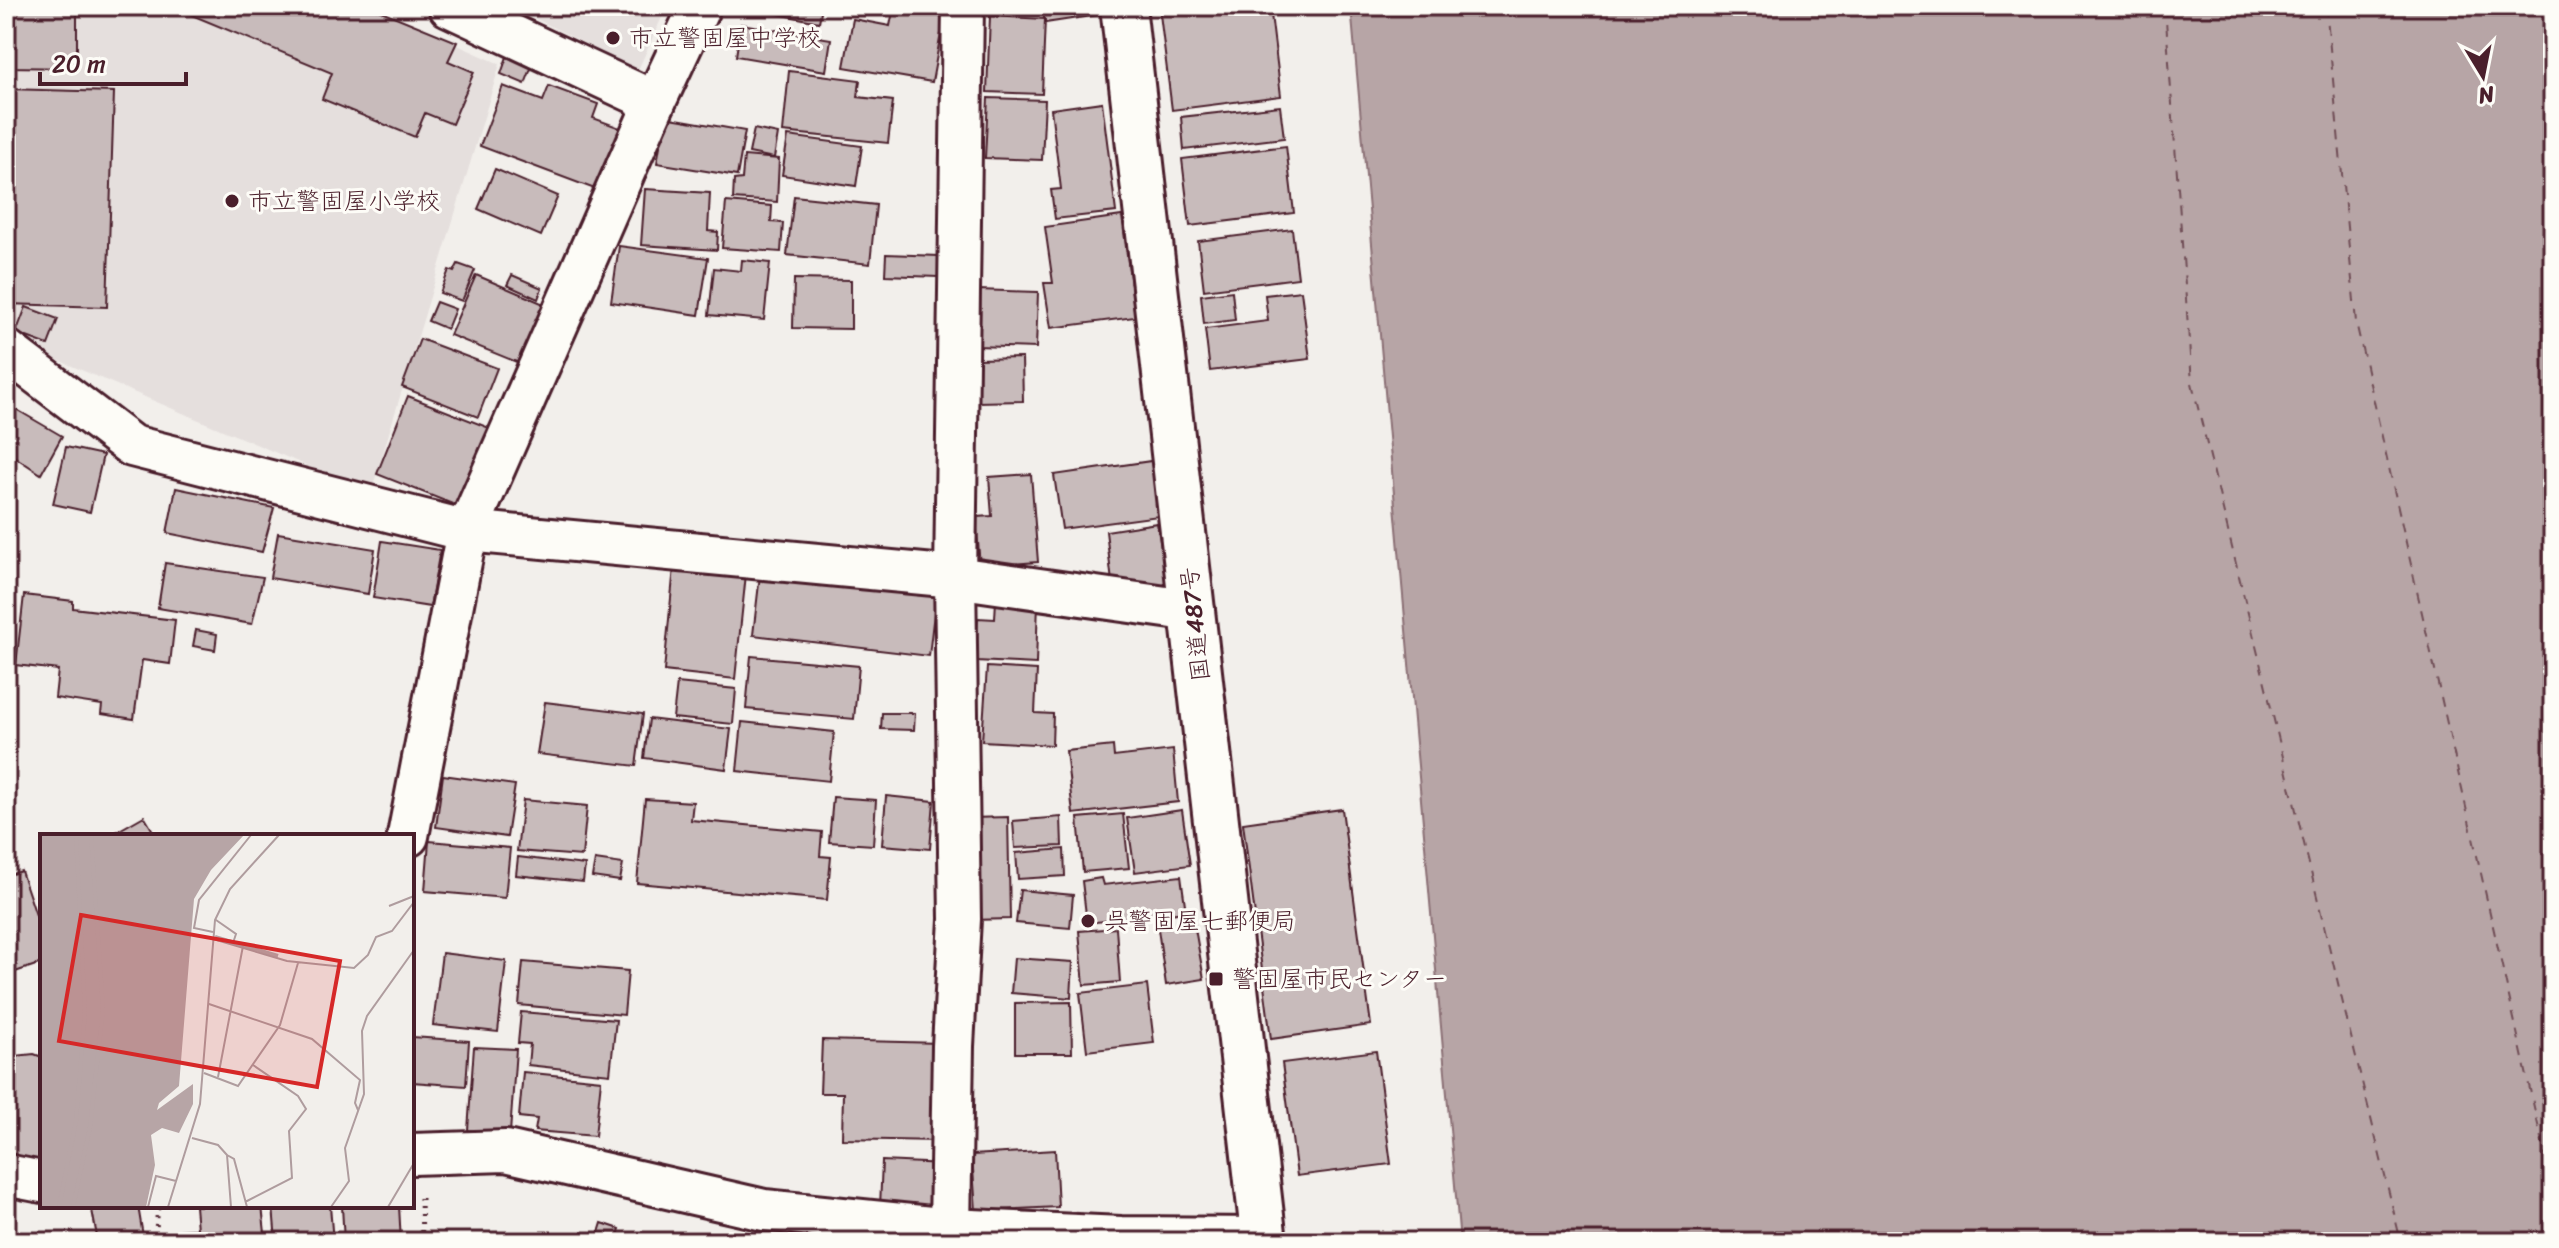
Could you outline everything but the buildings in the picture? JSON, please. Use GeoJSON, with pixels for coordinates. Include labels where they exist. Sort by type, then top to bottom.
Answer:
{"type":"FeatureCollection","features":[{"type":"Feature","properties":{"kind":"highway","name":"国道487号"},"geometry":{"type":"LineString","coordinates":[[1123,6],[1264,1240]]}},
{"type":"Feature","properties":{"kind":"street"},"geometry":{"type":"LineString","coordinates":[[449,6],[655,102]]}},
{"type":"Feature","properties":{"kind":"street"},"geometry":{"type":"LineString","coordinates":[[408,834],[467,531],[700,6]]}},
{"type":"Feature","properties":{"kind":"street"},"geometry":{"type":"LineString","coordinates":[[950,1229],[953,1046],[960,919],[955,577],[963,6]]}},
{"type":"Feature","properties":{"kind":"street"},"geometry":{"type":"LineString","coordinates":[[6,350],[132,446],[467,531],[955,577],[1194,611]]}},
{"type":"Feature","properties":{"kind":"street"},"geometry":{"type":"LineString","coordinates":[[414,1154],[506,1151],[764,1210],[950,1229],[1051,1238],[1264,1240]]}},
{"type":"Feature","properties":{"kind":"street"},"geometry":{"type":"LineString","coordinates":[[6,1175],[40,1182]]}},
{"type":"Feature","properties":{"kind":"path"},"geometry":{"type":"LineString","coordinates":[[155,1242],[158,1208]]}},
{"type":"Feature","properties":{"kind":"shaded area","name":"市立警固屋小学校"},"geometry":{"type":"Polygon","coordinates":[[[6,6],[370,6],[500,64],[371,493],[6,338],[6,6]]]}},
{"type":"Feature","properties":{"kind":"shaded area","name":"市立警固屋中学校"},"geometry":{"type":"Polygon","coordinates":[[[510,6],[667,6],[638,70],[510,6]]]}},
{"type":"Feature","properties":{"kind":"shaded area"},"geometry":{"type":"Polygon","coordinates":[[[1351,6],[2553,6],[2553,1242],[1460,1242],[1351,6]]]}},
{"type":"Feature","properties":{"kind":"ferry route"},"geometry":{"type":"LineString","coordinates":[[2165,6],[2192,383],[2401,1242]]}},
{"type":"Feature","properties":{"kind":"ferry route"},"geometry":{"type":"LineString","coordinates":[[2326,6],[2356,322],[2553,1191]]}},
{"type":"Feature","properties":{"kind":"place","name":"市立警固屋中学校"},"geometry":{"type":"Point","coordinates":[613,38]}},
{"type":"Feature","properties":{"kind":"place","name":"市立警固屋小学校"},"geometry":{"type":"Point","coordinates":[232,201]}},
{"type":"Feature","properties":{"kind":"place","name":"呉警固屋七郵便局"},"geometry":{"type":"Point","coordinates":[1088,921]}},
{"type":"Feature","properties":{"kind":"place","name":"警固屋市民センター"},"geometry":{"type":"Point","coordinates":[1216,979]}}]}
